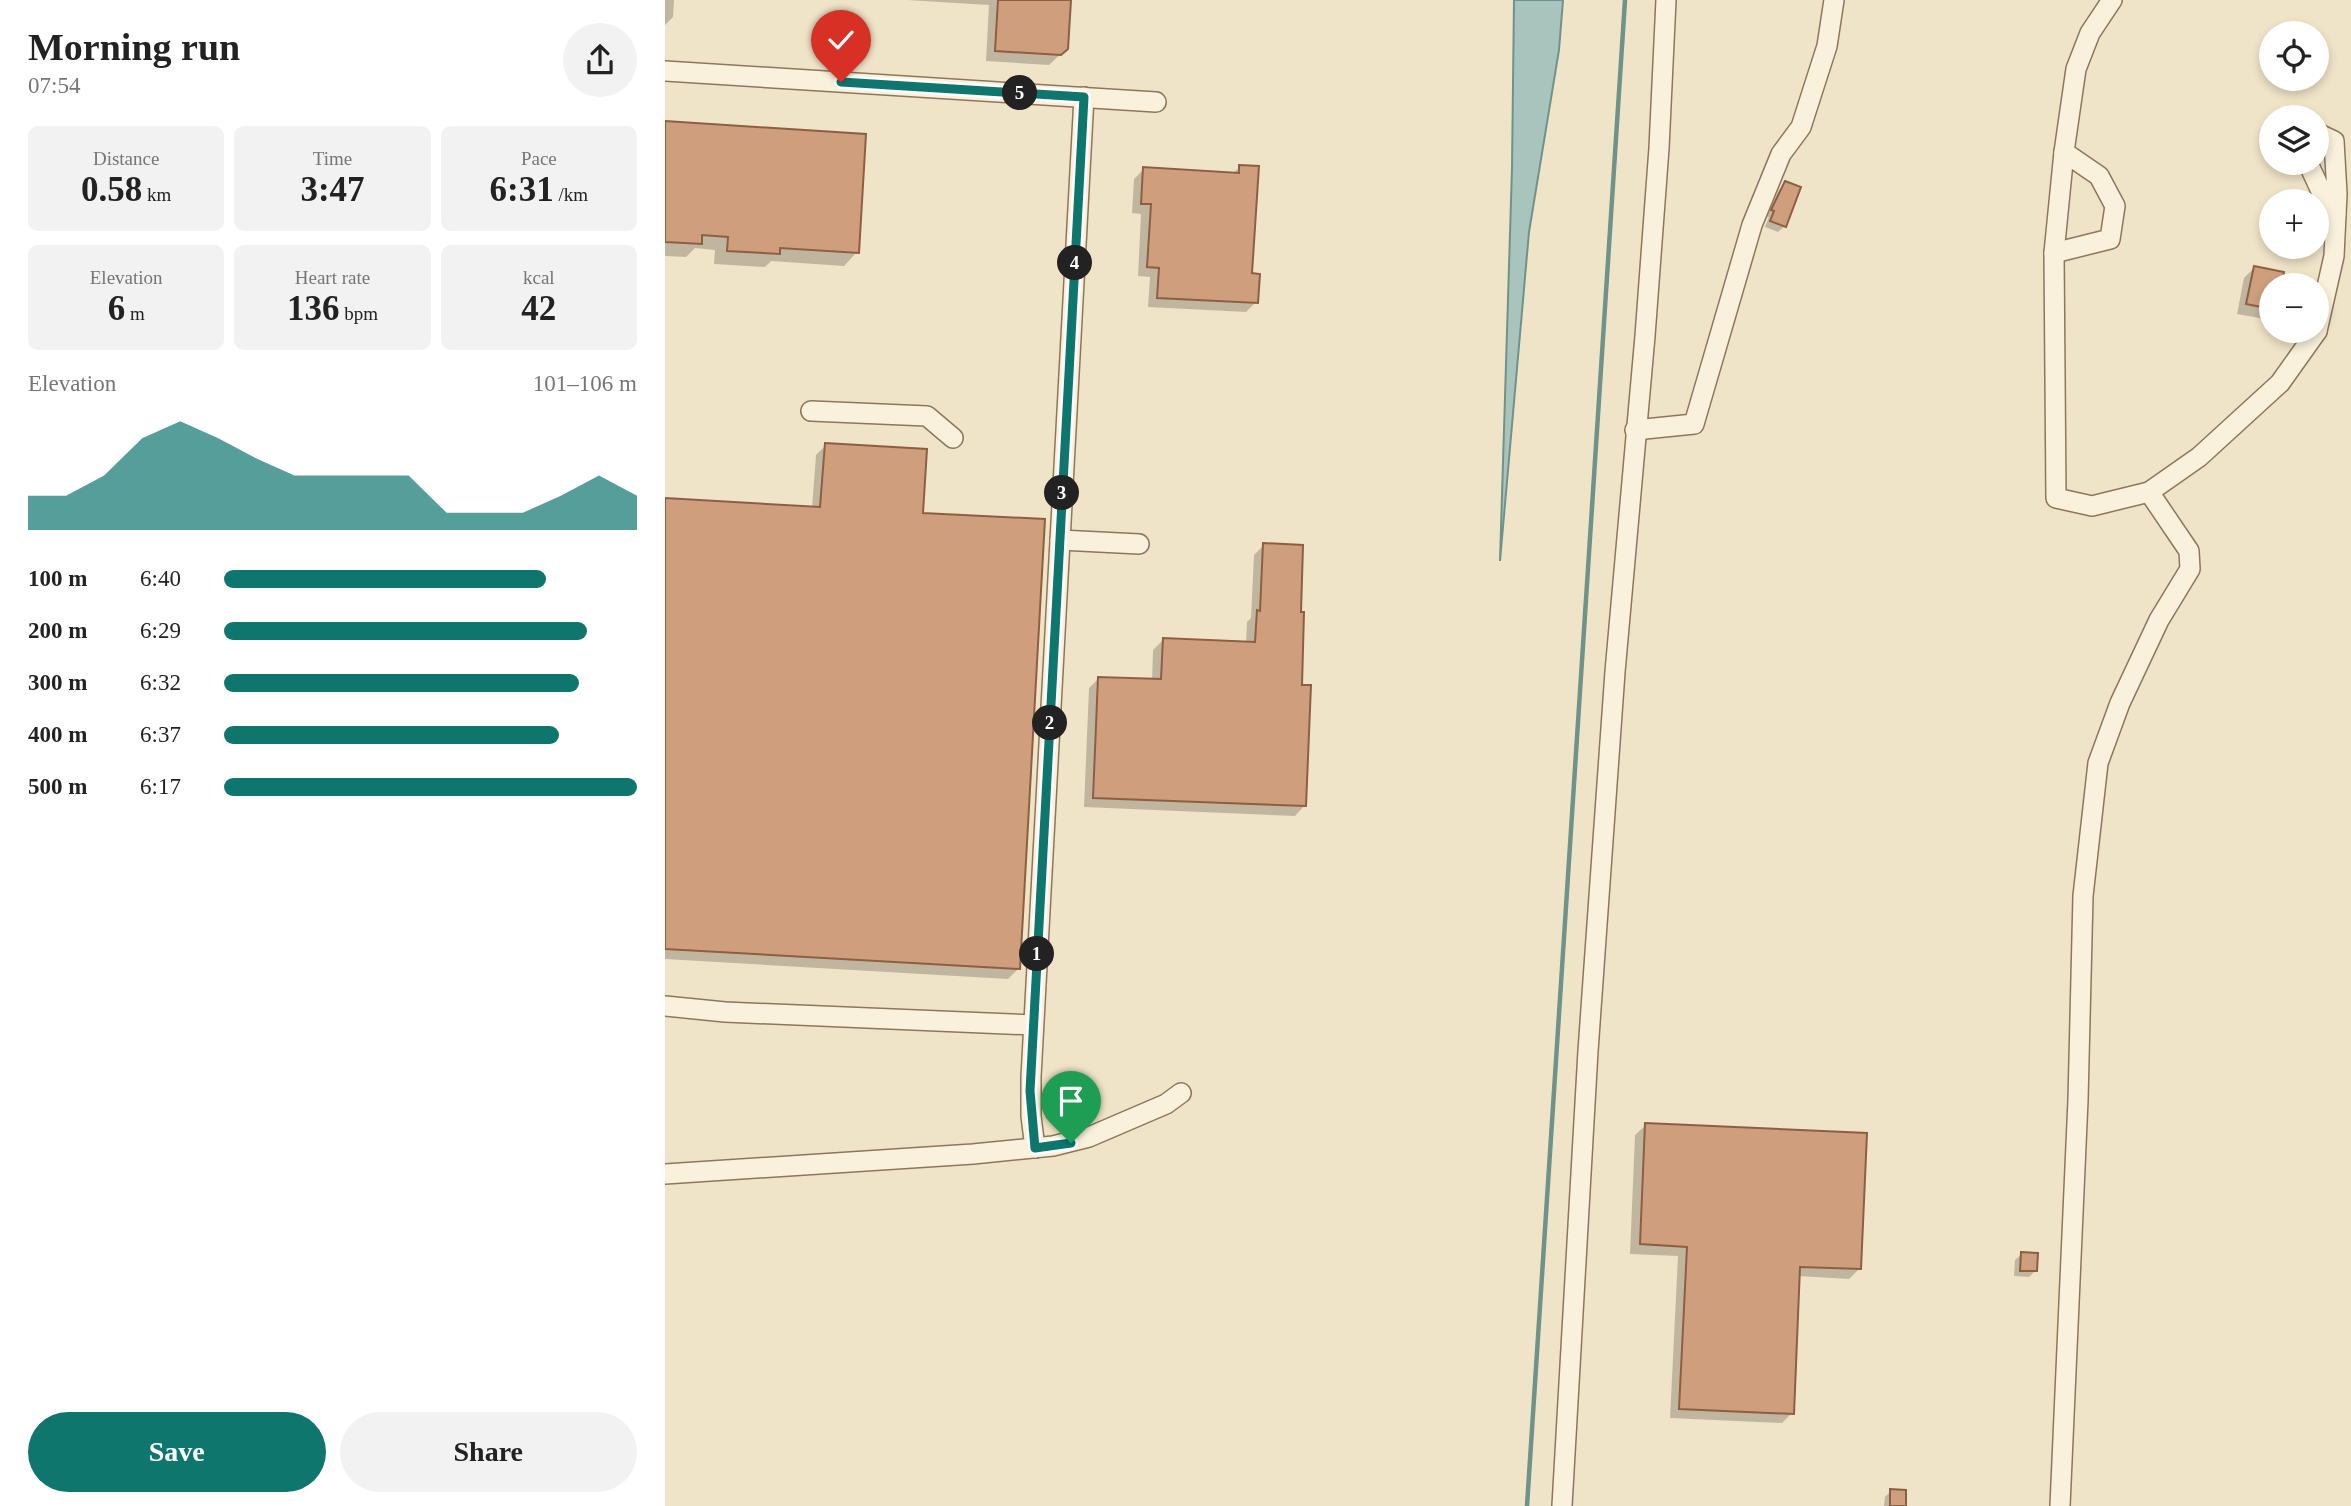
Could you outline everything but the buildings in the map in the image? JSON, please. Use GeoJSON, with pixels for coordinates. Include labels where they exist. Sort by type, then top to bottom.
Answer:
{"type":"FeatureCollection","features":[{"type":"Feature","properties":{"kind":"lane"},"geometry":{"type":"LineString","coordinates":[[1562,1506],[1588,1051],[1615,672],[1659,148],[1666,0]]}},
{"type":"Feature","properties":{"kind":"lane"},"geometry":{"type":"LineString","coordinates":[[1635,430],[1694,424],[1752,225],[1781,154],[1801,127],[1827,46],[1834,0]]}},
{"type":"Feature","properties":{"kind":"lane"},"geometry":{"type":"LineString","coordinates":[[2112,0],[2090,33],[2076,69],[2064,152],[2054,253],[2056,498],[2091,506],[2149,492],[2199,457],[2280,383],[2308,343]]}},
{"type":"Feature","properties":{"kind":"lane"},"geometry":{"type":"LineString","coordinates":[[665,71],[1156,102]]}},
{"type":"Feature","properties":{"kind":"lane"},"geometry":{"type":"LineString","coordinates":[[1035,1148],[1030,1091],[1033,1025],[1084,97]]}},
{"type":"Feature","properties":{"kind":"lane"},"geometry":{"type":"LineString","coordinates":[[2329,139],[2334,141],[2336,214],[2334,256],[2329,278]]}},
{"type":"Feature","properties":{"kind":"lane"},"geometry":{"type":"LineString","coordinates":[[2054,253],[2110,239],[2115,206],[2099,176],[2064,152]]}},
{"type":"Feature","properties":{"kind":"lane"},"geometry":{"type":"LineString","coordinates":[[2314,175],[2336,214]]}},
{"type":"Feature","properties":{"kind":"lane"},"geometry":{"type":"LineString","coordinates":[[811,411],[927,416],[953,438]]}},
{"type":"Feature","properties":{"kind":"lane"},"geometry":{"type":"LineString","coordinates":[[2060,1506],[2078,1100],[2083,896],[2098,763],[2120,703],[2159,620],[2190,569],[2189,551],[2149,492]]}},
{"type":"Feature","properties":{"kind":"lane"},"geometry":{"type":"LineString","coordinates":[[1060,540],[1139,544]]}},
{"type":"Feature","properties":{"kind":"lane"},"geometry":{"type":"LineString","coordinates":[[665,1006],[725,1012],[1033,1025]]}},
{"type":"Feature","properties":{"kind":"lane"},"geometry":{"type":"LineString","coordinates":[[665,1174],[973,1154],[1080,1141],[1146,1114],[1181,1093]]}},
{"type":"Feature","properties":{"kind":"water"},"geometry":{"type":"Polygon","coordinates":[[[1514,0],[1563,0],[1559,50],[1529,232],[1500,561],[1512,168],[1514,0]]]}},
{"type":"Feature","properties":{"kind":"waterway"},"geometry":{"type":"LineString","coordinates":[[1527,1506],[1625,0]]}},
{"type":"Feature","properties":{"kind":"route"},"geometry":{"type":"LineString","coordinates":[[841,82],[1084,97],[1030,1091],[1035,1148],[1071,1143]]}}]}
